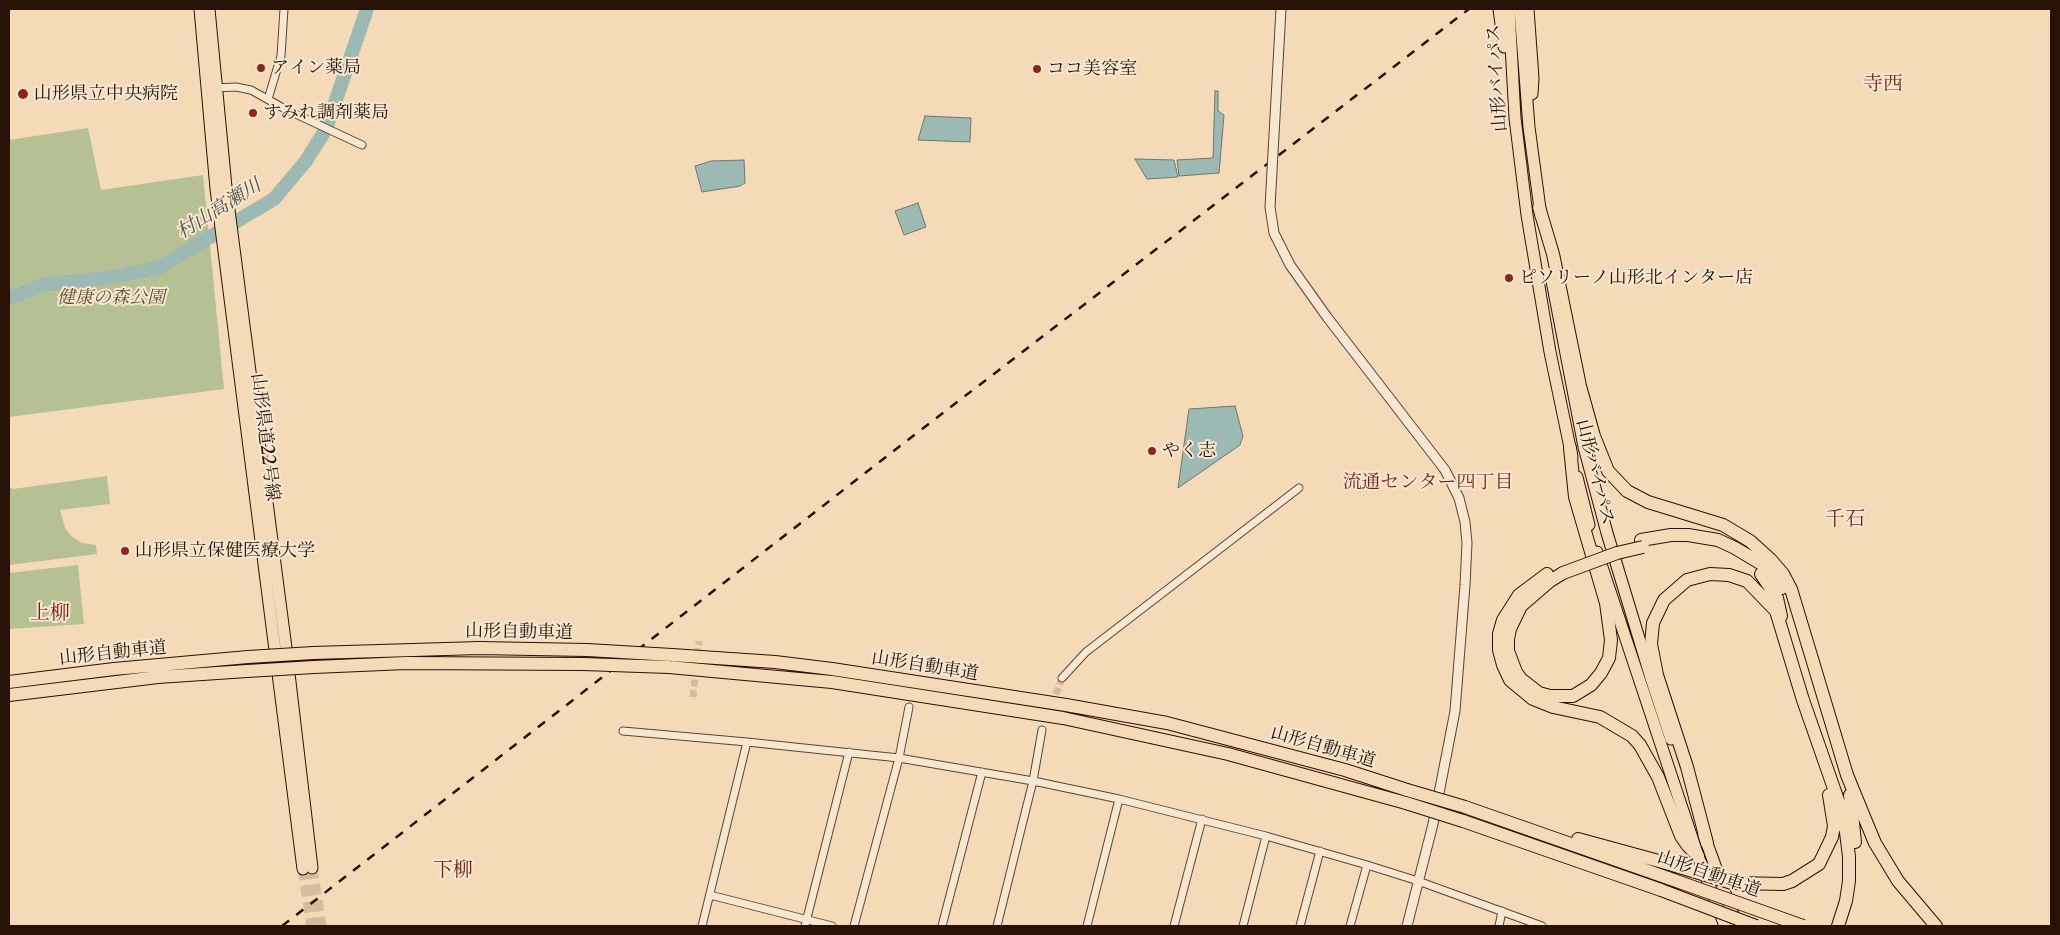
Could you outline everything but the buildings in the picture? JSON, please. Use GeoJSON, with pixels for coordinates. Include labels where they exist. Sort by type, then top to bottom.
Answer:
{"type":"FeatureCollection","features":[{"type":"Feature","properties":{"kind":"highway"},"geometry":{"type":"LineString","coordinates":[[1539,207],[1552,254],[1580,386],[1594,436],[1608,471],[1627,491],[1648,502],[1723,525],[1750,541],[1783,574],[1791,589],[1847,775],[1864,819],[1888,866],[1907,893],[1936,926]]}},
{"type":"Feature","properties":{"kind":"highway"},"geometry":{"type":"LineString","coordinates":[[1562,569],[1521,606],[1510,629],[1508,639],[1508,652],[1521,679],[1539,693],[1550,696],[1573,696],[1591,686],[1601,673],[1608,658],[1611,640],[1606,603],[1575,497],[1570,448]]}},
{"type":"Feature","properties":{"kind":"highway"},"geometry":{"type":"LineString","coordinates":[[1698,856],[1688,846],[1682,836],[1658,777],[1640,745],[1632,736],[1600,717],[1553,707],[1532,699],[1510,680],[1503,665],[1499,634],[1509,608],[1519,595],[1532,584],[1562,569],[1671,535],[1688,535],[1718,540],[1757,560],[1776,579],[1803,631]]}},
{"type":"Feature","properties":{"kind":"highway"},"geometry":{"type":"LineString","coordinates":[[1642,544],[1687,543],[1717,548],[1749,564],[1769,584],[1777,598],[1788,645]]}},
{"type":"Feature","properties":{"kind":"highway"},"geometry":{"type":"LineString","coordinates":[[1707,843],[1687,767],[1657,675],[1651,650],[1653,623],[1658,610],[1672,591],[1687,580],[1710,574],[1729,575],[1747,581],[1776,611],[1839,803],[1846,832],[1849,856],[1846,902],[1838,926]]}},
{"type":"Feature","properties":{"kind":"highway","name":"山形自動車道"},"geometry":{"type":"LineString","coordinates":[[9,682],[114,669],[248,657],[479,648],[587,650],[672,655],[775,662],[832,669],[1066,705],[1167,723],[1335,768],[1463,821],[1661,890],[1756,926]]}},
{"type":"Feature","properties":{"kind":"highway","name":"山形自動車道"},"geometry":{"type":"LineString","coordinates":[[9,695],[158,678],[314,667],[415,663],[582,664],[669,668],[832,682],[1064,718],[1154,736],[1406,796],[1465,807],[1803,926]]}},
{"type":"Feature","properties":{"kind":"highway"},"geometry":{"type":"LineString","coordinates":[[1465,807],[1732,882],[1783,884],[1792,881],[1819,864],[1828,848],[1834,826],[1824,760]]}},
{"type":"Feature","properties":{"kind":"highway"},"geometry":{"type":"LineString","coordinates":[[1846,926],[1855,876],[1856,852],[1847,775]]}},
{"type":"Feature","properties":{"kind":"main road","name":"山形県道22号線"},"geometry":{"type":"LineString","coordinates":[[200,9],[211,88],[221,188],[226,271],[308,868],[239,282],[221,188]]}},
{"type":"Feature","properties":{"kind":"main road","name":"山形県道22号線"},"geometry":{"type":"LineString","coordinates":[[209,9],[211,88]]}},
{"type":"Feature","properties":{"kind":"main road"},"geometry":{"type":"LineString","coordinates":[[1499,9],[1515,118]]}},
{"type":"Feature","properties":{"kind":"main road","name":"山形バイパス"},"geometry":{"type":"LineString","coordinates":[[1509,9],[1515,118],[1527,215],[1550,352],[1570,448],[1591,534],[1698,856],[1725,926]]}},
{"type":"Feature","properties":{"kind":"main road","name":"山形バイパス"},"geometry":{"type":"LineString","coordinates":[[1520,9],[1529,127],[1539,207],[1584,447],[1607,533],[1651,678],[1737,926]]}},
{"type":"Feature","properties":{"kind":"main road"},"geometry":{"type":"LineString","coordinates":[[1528,9],[1533,78],[1529,127]]}},
{"type":"Feature","properties":{"kind":"street"},"geometry":{"type":"LineString","coordinates":[[268,99],[281,56],[284,9]]}},
{"type":"Feature","properties":{"kind":"street"},"geometry":{"type":"LineString","coordinates":[[1282,9],[1270,207],[1274,233],[1290,265],[1445,470],[1460,498],[1465,522],[1467,544],[1465,584],[1455,711],[1433,824],[1407,926]]}},
{"type":"Feature","properties":{"kind":"street"},"geometry":{"type":"LineString","coordinates":[[211,88],[236,87],[251,90],[285,109],[362,145]]}},
{"type":"Feature","properties":{"kind":"street"},"geometry":{"type":"LineString","coordinates":[[1062,678],[1086,652],[1299,488]]}},
{"type":"Feature","properties":{"kind":"street"},"geometry":{"type":"LineString","coordinates":[[854,926],[899,758],[910,707]]}},
{"type":"Feature","properties":{"kind":"street"},"geometry":{"type":"LineString","coordinates":[[997,926],[1034,781],[1042,730]]}},
{"type":"Feature","properties":{"kind":"street"},"geometry":{"type":"LineString","coordinates":[[623,731],[899,758],[1034,781],[1119,799],[1202,819],[1367,864],[1542,926]]}},
{"type":"Feature","properties":{"kind":"street"},"geometry":{"type":"LineString","coordinates":[[702,926],[747,742]]}},
{"type":"Feature","properties":{"kind":"street"},"geometry":{"type":"LineString","coordinates":[[805,923],[849,752]]}},
{"type":"Feature","properties":{"kind":"street"},"geometry":{"type":"LineString","coordinates":[[942,926],[982,772]]}},
{"type":"Feature","properties":{"kind":"street"},"geometry":{"type":"LineString","coordinates":[[1087,926],[1119,799]]}},
{"type":"Feature","properties":{"kind":"street"},"geometry":{"type":"LineString","coordinates":[[1174,926],[1202,819]]}},
{"type":"Feature","properties":{"kind":"street"},"geometry":{"type":"LineString","coordinates":[[1243,926],[1266,836]]}},
{"type":"Feature","properties":{"kind":"street"},"geometry":{"type":"LineString","coordinates":[[1300,926],[1320,851]]}},
{"type":"Feature","properties":{"kind":"street"},"geometry":{"type":"LineString","coordinates":[[1350,926],[1367,864]]}},
{"type":"Feature","properties":{"kind":"street"},"geometry":{"type":"LineString","coordinates":[[710,895],[805,923],[832,926]]}},
{"type":"Feature","properties":{"kind":"street"},"geometry":{"type":"LineString","coordinates":[[1499,926],[1502,911]]}},
{"type":"Feature","properties":{"kind":"green space","name":"健康の森公園"},"geometry":{"type":"Polygon","coordinates":[[[88,128],[101,190],[203,175],[224,389],[9,417],[9,140],[88,128]]]}},
{"type":"Feature","properties":{"kind":"green space"},"geometry":{"type":"Polygon","coordinates":[[[107,476],[110,504],[60,510],[65,528],[72,537],[82,543],[96,545],[97,554],[9,565],[9,487],[13,489],[107,476]]]}},
{"type":"Feature","properties":{"kind":"green space"},"geometry":{"type":"Polygon","coordinates":[[[78,565],[84,624],[9,629],[9,573],[78,565]]]}},
{"type":"Feature","properties":{"kind":"water"},"geometry":{"type":"Polygon","coordinates":[[[1215,91],[1218,91],[1218,111],[1224,115],[1219,173],[1179,176],[1177,160],[1213,158],[1215,91]]]}},
{"type":"Feature","properties":{"kind":"water"},"geometry":{"type":"Polygon","coordinates":[[[925,116],[971,118],[970,142],[918,140],[925,116]]]}},
{"type":"Feature","properties":{"kind":"water"},"geometry":{"type":"Polygon","coordinates":[[[1135,159],[1174,160],[1178,177],[1147,179],[1135,159]]]}},
{"type":"Feature","properties":{"kind":"water"},"geometry":{"type":"Polygon","coordinates":[[[744,160],[745,183],[740,186],[702,192],[695,166],[711,161],[744,160]]]}},
{"type":"Feature","properties":{"kind":"water"},"geometry":{"type":"Polygon","coordinates":[[[918,203],[926,227],[904,235],[895,211],[918,203]]]}},
{"type":"Feature","properties":{"kind":"water"},"geometry":{"type":"Polygon","coordinates":[[[1235,406],[1243,436],[1240,445],[1178,488],[1189,409],[1235,406]]]}},
{"type":"Feature","properties":{"kind":"waterway","name":"村山高瀬川"},"geometry":{"type":"LineString","coordinates":[[9,298],[46,284],[108,278],[158,268],[274,199],[306,161],[326,129],[367,9]]}},
{"type":"Feature","properties":{"kind":"tunnel"},"geometry":{"type":"LineString","coordinates":[[693,697],[699,641]]}},
{"type":"Feature","properties":{"kind":"tunnel"},"geometry":{"type":"LineString","coordinates":[[1052,704],[1062,678]]}},
{"type":"Feature","properties":{"kind":"tunnel"},"geometry":{"type":"LineString","coordinates":[[312,868],[321,926]]}},
{"type":"Feature","properties":{"kind":"tunnel"},"geometry":{"type":"LineString","coordinates":[[303,869],[312,926]]}},
{"type":"Feature","properties":{"kind":"railway"},"geometry":{"type":"LineString","coordinates":[[282,926],[900,446],[1469,9]]}},
{"type":"Feature","properties":{"kind":"place","name":"アイン薬局"},"geometry":{"type":"Point","coordinates":[261,68]}},
{"type":"Feature","properties":{"kind":"place","name":"ココ美容室"},"geometry":{"type":"Point","coordinates":[1037,69]}},
{"type":"Feature","properties":{"kind":"place","name":"山形県立中央病院"},"geometry":{"type":"Point","coordinates":[23,94]}},
{"type":"Feature","properties":{"kind":"place","name":"すみれ調剤薬局"},"geometry":{"type":"Point","coordinates":[253,113]}},
{"type":"Feature","properties":{"kind":"place","name":"ピソリーノ山形北インター店"},"geometry":{"type":"Point","coordinates":[1509,278]}},
{"type":"Feature","properties":{"kind":"place","name":"やく志"},"geometry":{"type":"Point","coordinates":[1152,451]}},
{"type":"Feature","properties":{"kind":"place","name":"山形県立保健医療大学"},"geometry":{"type":"Point","coordinates":[125,551]}},
{"type":"Feature","properties":{"kind":"district","name":"寺西"},"geometry":{"type":"Point","coordinates":[1883,84]}},
{"type":"Feature","properties":{"kind":"district","name":"流通センター四丁目"},"geometry":{"type":"Point","coordinates":[1428,483]}},
{"type":"Feature","properties":{"kind":"district","name":"千石"},"geometry":{"type":"Point","coordinates":[1845,519]}},
{"type":"Feature","properties":{"kind":"district","name":"上柳"},"geometry":{"type":"Point","coordinates":[50,613]}},
{"type":"Feature","properties":{"kind":"district","name":"下柳"},"geometry":{"type":"Point","coordinates":[453,870]}}]}
